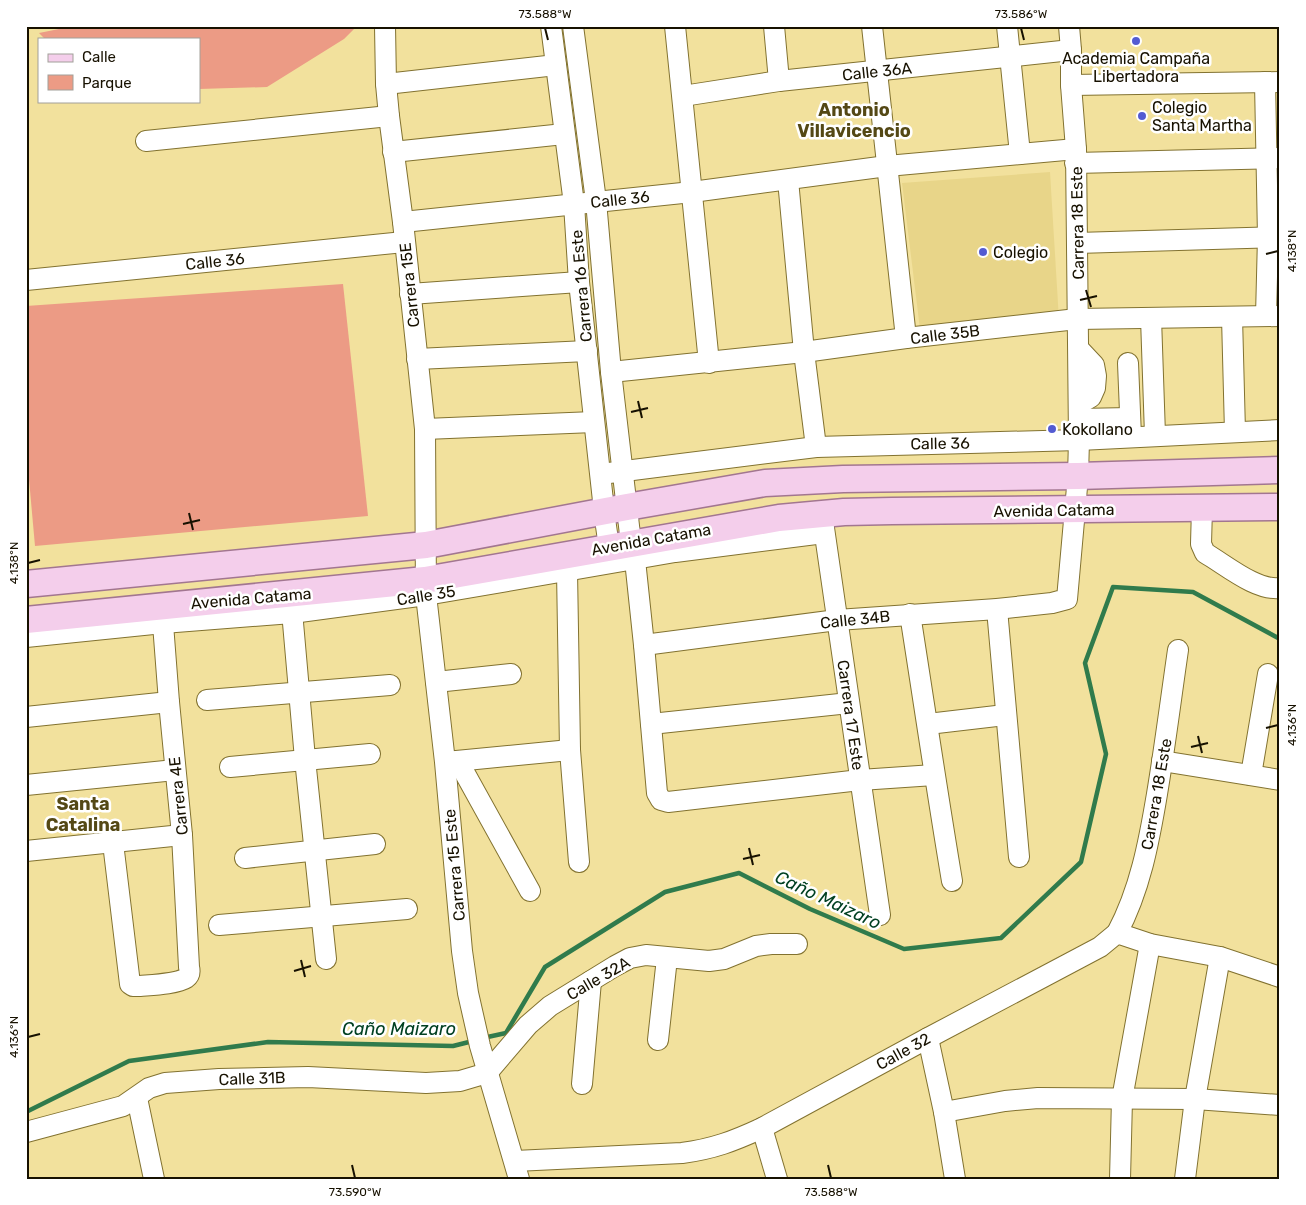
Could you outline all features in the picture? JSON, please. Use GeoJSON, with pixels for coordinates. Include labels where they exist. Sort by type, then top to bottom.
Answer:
{"type":"FeatureCollection","features":[{"type":"Feature","properties":{"kind":"main road","name":"Avenida Catama"},"geometry":{"type":"LineString","coordinates":[[28,583],[426,545],[616,509],[765,484],[843,479],[1078,476],[1280,470]]}},
{"type":"Feature","properties":{"kind":"main road","name":"Avenida Catama"},"geometry":{"type":"LineString","coordinates":[[26,620],[162,615],[291,604],[426,588],[779,518],[823,524],[844,512],[1280,507]]}},
{"type":"Feature","properties":{"kind":"street","name":"Carrera 15E"},"geometry":{"type":"LineString","coordinates":[[385,26],[386,84],[389,116],[403,222],[425,429],[426,545]]}},
{"type":"Feature","properties":{"kind":"street","name":"Carrera 16 Este"},"geometry":{"type":"LineString","coordinates":[[551,26],[574,204],[579,282],[601,474],[616,509],[644,645],[657,793],[661,800],[668,802],[860,780]]}},
{"type":"Feature","properties":{"kind":"street","name":"Carrera 16 Este"},"geometry":{"type":"LineString","coordinates":[[573,26],[596,201],[611,372],[623,470],[616,509]]}},
{"type":"Feature","properties":{"kind":"street"},"geometry":{"type":"LineString","coordinates":[[675,26],[708,363]]}},
{"type":"Feature","properties":{"kind":"street"},"geometry":{"type":"LineString","coordinates":[[774,26],[779,81]]}},
{"type":"Feature","properties":{"kind":"street"},"geometry":{"type":"LineString","coordinates":[[872,26],[906,338]]}},
{"type":"Feature","properties":{"kind":"street"},"geometry":{"type":"LineString","coordinates":[[1007,26],[1020,154]]}},
{"type":"Feature","properties":{"kind":"street","name":"Carrera 18 Este"},"geometry":{"type":"LineString","coordinates":[[1067,599],[1080,440],[1076,156],[1069,26]]}},
{"type":"Feature","properties":{"kind":"street","name":"Calle 36A"},"geometry":{"type":"LineString","coordinates":[[682,96],[779,81],[1071,50]]}},
{"type":"Feature","properties":{"kind":"street"},"geometry":{"type":"LineString","coordinates":[[386,84],[556,65]]}},
{"type":"Feature","properties":{"kind":"street"},"geometry":{"type":"LineString","coordinates":[[1071,86],[1272,82],[1273,316]]}},
{"type":"Feature","properties":{"kind":"street"},"geometry":{"type":"LineString","coordinates":[[146,141],[389,116]]}},
{"type":"Feature","properties":{"kind":"street"},"geometry":{"type":"LineString","coordinates":[[393,152],[564,134]]}},
{"type":"Feature","properties":{"kind":"street","name":"Calle 36"},"geometry":{"type":"LineString","coordinates":[[403,222],[692,192],[886,166],[1020,154],[1273,158]]}},
{"type":"Feature","properties":{"kind":"street"},"geometry":{"type":"LineString","coordinates":[[788,180],[804,352],[816,447]]}},
{"type":"Feature","properties":{"kind":"street"},"geometry":{"type":"LineString","coordinates":[[1077,243],[1274,237]]}},
{"type":"Feature","properties":{"kind":"street","name":"Calle 36"},"geometry":{"type":"LineString","coordinates":[[26,280],[404,242]]}},
{"type":"Feature","properties":{"kind":"street"},"geometry":{"type":"LineString","coordinates":[[410,294],[579,282]]}},
{"type":"Feature","properties":{"kind":"street"},"geometry":{"type":"LineString","coordinates":[[1232,316],[1235,432]]}},
{"type":"Feature","properties":{"kind":"street","name":"Calle 35B"},"geometry":{"type":"LineString","coordinates":[[611,372],[708,363],[1077,319],[1273,316]]}},
{"type":"Feature","properties":{"kind":"street"},"geometry":{"type":"LineString","coordinates":[[1151,318],[1155,435]]}},
{"type":"Feature","properties":{"kind":"street"},"geometry":{"type":"LineString","coordinates":[[417,359],[586,351]]}},
{"type":"Feature","properties":{"kind":"street"},"geometry":{"type":"LineString","coordinates":[[1079,411],[1130,427],[1128,363]]}},
{"type":"Feature","properties":{"kind":"street"},"geometry":{"type":"LineString","coordinates":[[425,429],[594,422]]}},
{"type":"Feature","properties":{"kind":"street","name":"Calle 36"},"geometry":{"type":"LineString","coordinates":[[601,474],[816,447],[1080,440],[1130,427],[1155,435],[1280,430]]}},
{"type":"Feature","properties":{"kind":"street"},"geometry":{"type":"LineString","coordinates":[[1202,508],[1201,544],[1206,553],[1259,586],[1274,589],[1280,588]]}},
{"type":"Feature","properties":{"kind":"street","name":"Carrera 17 Este"},"geometry":{"type":"LineString","coordinates":[[823,524],[880,915]]}},
{"type":"Feature","properties":{"kind":"street","name":"Carrera 15 Este"},"geometry":{"type":"LineString","coordinates":[[426,545],[426,588],[436,682],[451,761],[462,952],[468,994],[487,1073],[517,1170]]}},
{"type":"Feature","properties":{"kind":"street","name":"Calle 35"},"geometry":{"type":"LineString","coordinates":[[426,588],[567,571],[625,550]]}},
{"type":"Feature","properties":{"kind":"street"},"geometry":{"type":"LineString","coordinates":[[567,571],[570,750],[579,862]]}},
{"type":"Feature","properties":{"kind":"street","name":"Calle 34B"},"geometry":{"type":"LineString","coordinates":[[644,645],[837,620],[997,609],[1052,603],[1067,599]]}},
{"type":"Feature","properties":{"kind":"street"},"geometry":{"type":"LineString","coordinates":[[291,604],[326,958]]}},
{"type":"Feature","properties":{"kind":"street"},"geometry":{"type":"LineString","coordinates":[[997,609],[1019,858]]}},
{"type":"Feature","properties":{"kind":"street"},"geometry":{"type":"LineString","coordinates":[[910,614],[952,881]]}},
{"type":"Feature","properties":{"kind":"street"},"geometry":{"type":"LineString","coordinates":[[26,637],[162,615]]}},
{"type":"Feature","properties":{"kind":"street","name":"Carrera 4E"},"geometry":{"type":"LineString","coordinates":[[113,843],[130,984],[140,986],[180,981],[187,978],[190,973],[182,835],[162,615]]}},
{"type":"Feature","properties":{"kind":"street","name":"Carrera 18 Este"},"geometry":{"type":"LineString","coordinates":[[1117,933],[1128,913],[1147,851],[1178,650]]}},
{"type":"Feature","properties":{"kind":"street"},"geometry":{"type":"LineString","coordinates":[[436,682],[511,674]]}},
{"type":"Feature","properties":{"kind":"street"},"geometry":{"type":"LineString","coordinates":[[1251,775],[1268,674]]}},
{"type":"Feature","properties":{"kind":"street"},"geometry":{"type":"LineString","coordinates":[[207,700],[390,685]]}},
{"type":"Feature","properties":{"kind":"street"},"geometry":{"type":"LineString","coordinates":[[26,717],[169,702]]}},
{"type":"Feature","properties":{"kind":"street"},"geometry":{"type":"LineString","coordinates":[[651,724],[849,703]]}},
{"type":"Feature","properties":{"kind":"street"},"geometry":{"type":"LineString","coordinates":[[928,724],[1005,715]]}},
{"type":"Feature","properties":{"kind":"street"},"geometry":{"type":"LineString","coordinates":[[530,890],[451,761],[570,750]]}},
{"type":"Feature","properties":{"kind":"street"},"geometry":{"type":"LineString","coordinates":[[230,767],[370,754]]}},
{"type":"Feature","properties":{"kind":"street"},"geometry":{"type":"LineString","coordinates":[[1162,762],[1280,780]]}},
{"type":"Feature","properties":{"kind":"street"},"geometry":{"type":"LineString","coordinates":[[26,785],[175,770]]}},
{"type":"Feature","properties":{"kind":"street"},"geometry":{"type":"LineString","coordinates":[[860,780],[934,775]]}},
{"type":"Feature","properties":{"kind":"street"},"geometry":{"type":"LineString","coordinates":[[26,851],[182,835]]}},
{"type":"Feature","properties":{"kind":"street"},"geometry":{"type":"LineString","coordinates":[[245,858],[375,844]]}},
{"type":"Feature","properties":{"kind":"street"},"geometry":{"type":"LineString","coordinates":[[219,925],[407,909]]}},
{"type":"Feature","properties":{"kind":"street"},"geometry":{"type":"LineString","coordinates":[[1117,933],[1150,944],[1220,957],[1280,977]]}},
{"type":"Feature","properties":{"kind":"street","name":"Calle 32"},"geometry":{"type":"LineString","coordinates":[[517,1170],[708,1150],[735,1140],[762,1128],[1100,947],[1117,933]]}},
{"type":"Feature","properties":{"kind":"street","name":"Calle 32A"},"geometry":{"type":"LineString","coordinates":[[487,1073],[528,1025],[550,1006],[630,958],[646,955],[709,961],[724,959],[756,946],[797,944]]}},
{"type":"Feature","properties":{"kind":"street"},"geometry":{"type":"LineString","coordinates":[[1120,1179],[1122,1099],[1150,944]]}},
{"type":"Feature","properties":{"kind":"street"},"geometry":{"type":"LineString","coordinates":[[1185,1179],[1195,1099],[1220,957]]}},
{"type":"Feature","properties":{"kind":"street"},"geometry":{"type":"LineString","coordinates":[[658,1040],[667,958]]}},
{"type":"Feature","properties":{"kind":"street"},"geometry":{"type":"LineString","coordinates":[[582,1084],[591,981]]}},
{"type":"Feature","properties":{"kind":"street"},"geometry":{"type":"LineString","coordinates":[[928,1038],[944,1112],[955,1179]]}},
{"type":"Feature","properties":{"kind":"street","name":"Calle 31B"},"geometry":{"type":"LineString","coordinates":[[26,1132],[123,1106],[149,1088],[165,1083],[308,1077],[426,1083],[460,1081],[487,1073]]}},
{"type":"Feature","properties":{"kind":"street"},"geometry":{"type":"LineString","coordinates":[[137,1098],[154,1179]]}},
{"type":"Feature","properties":{"kind":"street"},"geometry":{"type":"LineString","coordinates":[[944,1112],[1005,1101],[1038,1098],[1195,1099],[1280,1105]]}},
{"type":"Feature","properties":{"kind":"street"},"geometry":{"type":"LineString","coordinates":[[762,1128],[777,1179]]}},
{"type":"Feature","properties":{"kind":"shaded area","name":"Colegio"},"geometry":{"type":"Polygon","coordinates":[[[1050,172],[1059,320],[921,337],[902,183],[1050,172]]]}},
{"type":"Feature","properties":{"kind":"green space"},"geometry":{"type":"Polygon","coordinates":[[[74,26],[357,26],[344,39],[267,87],[200,89],[200,38],[44,38],[39,33],[74,26]]]}},
{"type":"Feature","properties":{"kind":"green space"},"geometry":{"type":"Polygon","coordinates":[[[343,284],[368,516],[35,546],[26,446],[26,306],[343,284]]]}},
{"type":"Feature","properties":{"kind":"waterway","name":"Caño Maizaro"},"geometry":{"type":"LineString","coordinates":[[483,1038],[506,1033],[545,967],[665,892],[739,873],[810,909],[904,949],[1001,938],[1081,862],[1106,754],[1085,663],[1113,587],[1193,592],[1280,639]]}},
{"type":"Feature","properties":{"kind":"waterway","name":"Caño Maizaro"},"geometry":{"type":"LineString","coordinates":[[26,1112],[129,1061],[268,1042],[453,1046],[473,1041]]}},
{"type":"Feature","properties":{"kind":"place","name":"Academia Campaña Libertadora"},"geometry":{"type":"Point","coordinates":[1136,41]}},
{"type":"Feature","properties":{"kind":"place","name":"Colegio Santa Martha"},"geometry":{"type":"Point","coordinates":[1142,116]}},
{"type":"Feature","properties":{"kind":"place","name":"Colegio"},"geometry":{"type":"Point","coordinates":[983,252]}},
{"type":"Feature","properties":{"kind":"place","name":"Kokollano"},"geometry":{"type":"Point","coordinates":[1052,429]}},
{"type":"Feature","properties":{"kind":"district","name":"Antonio Villavicencio"},"geometry":{"type":"Point","coordinates":[854,120]}},
{"type":"Feature","properties":{"kind":"district","name":"Santa Catalina"},"geometry":{"type":"Point","coordinates":[83,814]}}]}
